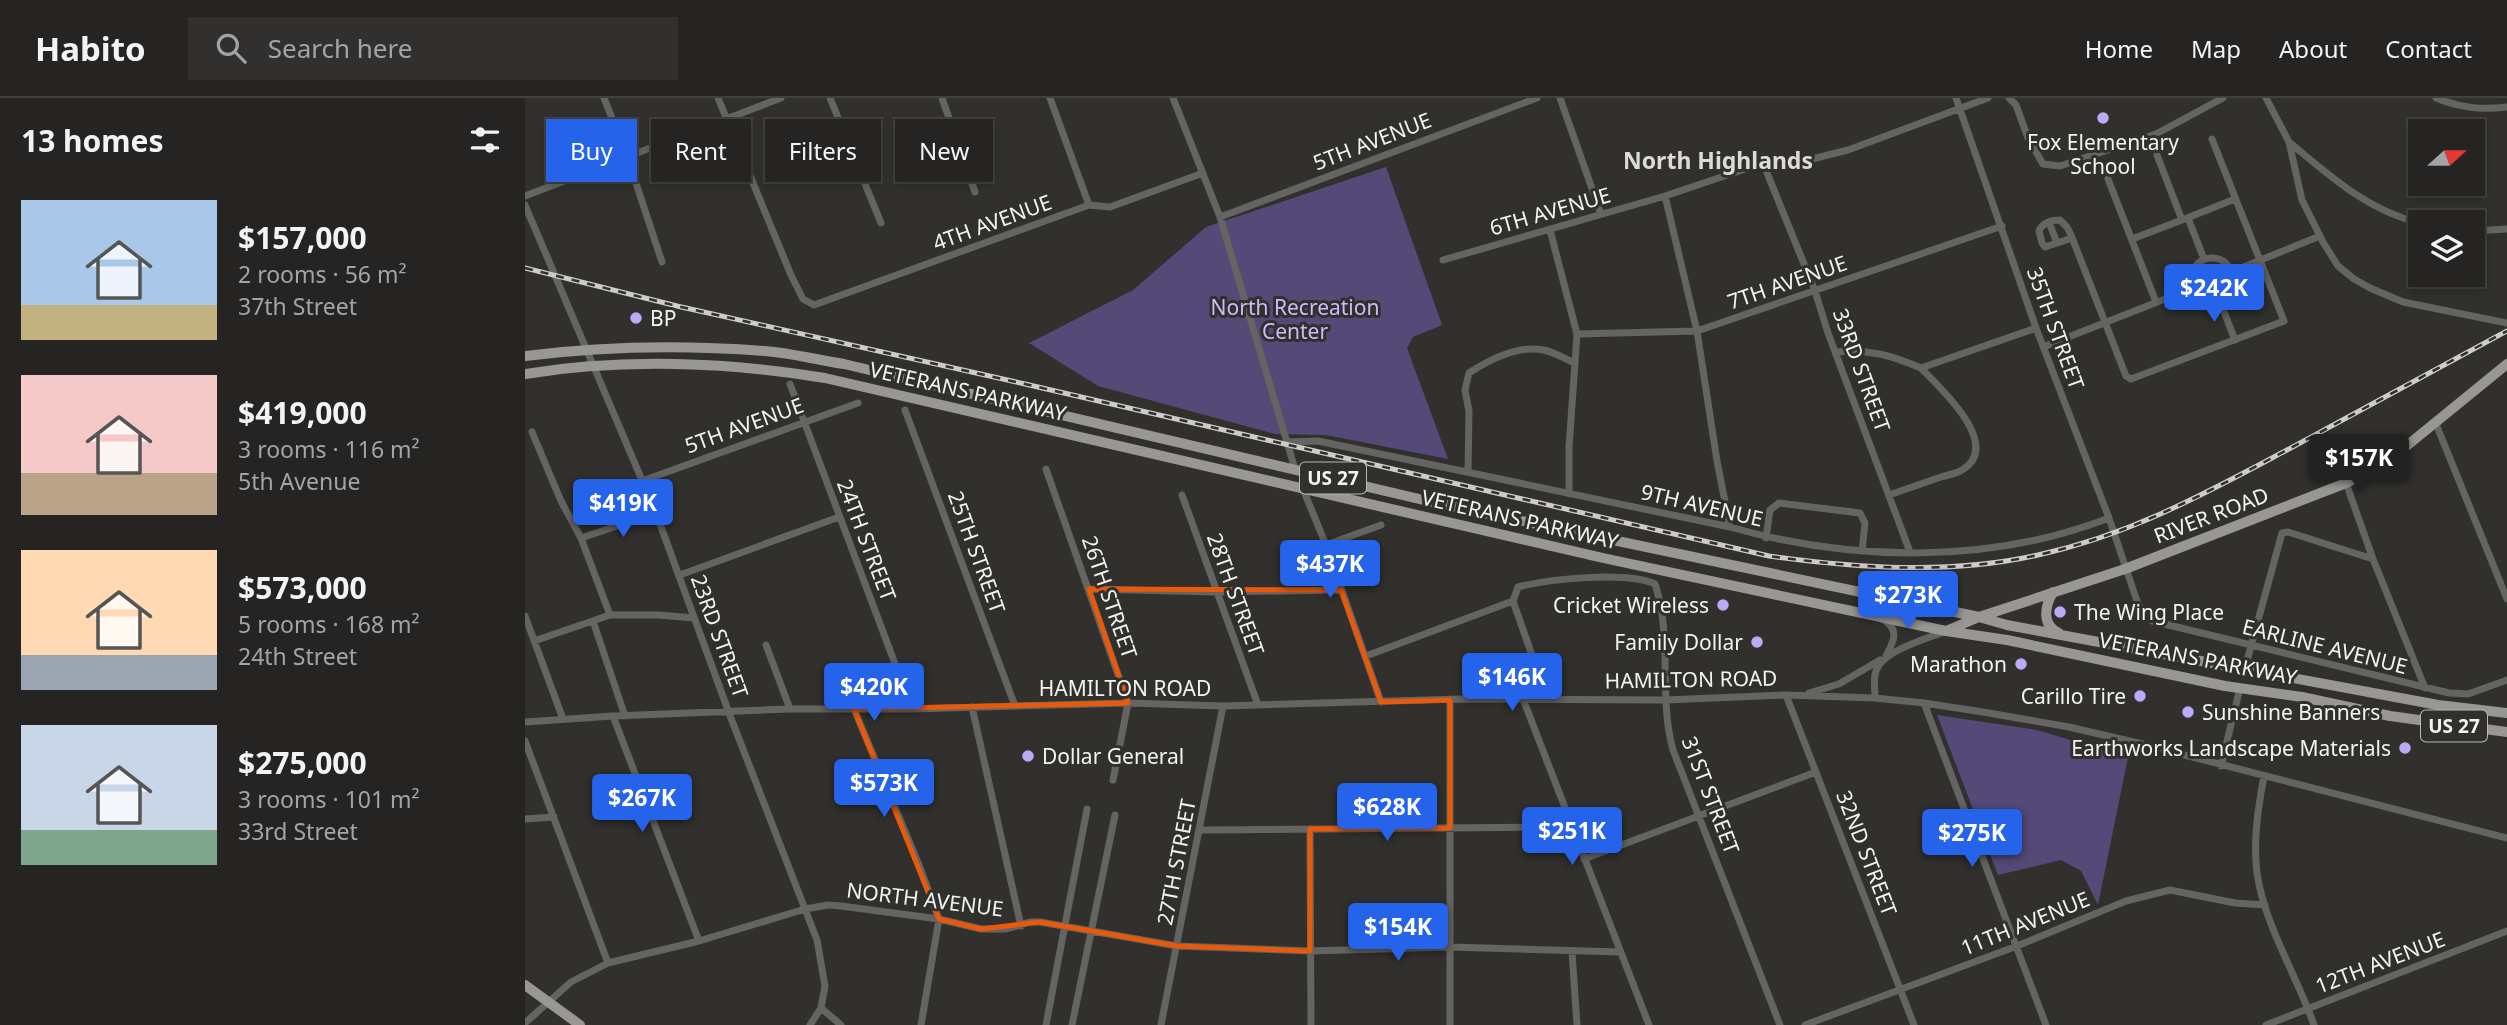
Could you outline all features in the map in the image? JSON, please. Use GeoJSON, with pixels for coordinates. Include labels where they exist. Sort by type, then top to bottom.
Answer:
{"type":"FeatureCollection","features":[{"type":"Feature","properties":{"kind":"main road","name":"VETERANS PARKWAY"},"geometry":{"type":"LineString","coordinates":[[525,356],[586,350],[688,347],[768,351],[844,364],[1457,508],[2007,625],[2438,705],[2507,713]]}},
{"type":"Feature","properties":{"kind":"main road","name":"RIVER ROAD"},"geometry":{"type":"LineString","coordinates":[[1946,631],[1979,617],[2126,569],[2374,470],[2436,424],[2507,364]]}},
{"type":"Feature","properties":{"kind":"main road","name":"VETERANS PARKWAY"},"geometry":{"type":"LineString","coordinates":[[525,374],[594,367],[707,365],[757,368],[825,378],[1591,555],[1879,617],[2390,716],[2507,732]]}},
{"type":"Feature","properties":{"kind":"main road"},"geometry":{"type":"LineString","coordinates":[[2053,592],[2048,601],[2046,618],[2054,630],[2066,636]]}},
{"type":"Feature","properties":{"kind":"main road"},"geometry":{"type":"LineString","coordinates":[[525,985],[580,1025]]}},
{"type":"Feature","properties":{"kind":"street"},"geometry":{"type":"LineString","coordinates":[[604,98],[612,119]]}},
{"type":"Feature","properties":{"kind":"street"},"geometry":{"type":"LineString","coordinates":[[718,98],[726,118]]}},
{"type":"Feature","properties":{"kind":"street"},"geometry":{"type":"LineString","coordinates":[[637,152],[781,98]]}},
{"type":"Feature","properties":{"kind":"street"},"geometry":{"type":"LineString","coordinates":[[830,98],[881,223]]}},
{"type":"Feature","properties":{"kind":"street"},"geometry":{"type":"LineString","coordinates":[[942,98],[975,192]]}},
{"type":"Feature","properties":{"kind":"street"},"geometry":{"type":"LineString","coordinates":[[1050,98],[1089,205]]}},
{"type":"Feature","properties":{"kind":"street"},"geometry":{"type":"LineString","coordinates":[[1173,98],[1220,217],[1296,469]]}},
{"type":"Feature","properties":{"kind":"street","name":"5TH AVENUE"},"geometry":{"type":"LineString","coordinates":[[1220,217],[1537,98]]}},
{"type":"Feature","properties":{"kind":"street"},"geometry":{"type":"LineString","coordinates":[[1560,98],[1601,214]]}},
{"type":"Feature","properties":{"kind":"street","name":"35TH STREET"},"geometry":{"type":"LineString","coordinates":[[1957,98],[2036,328],[2126,569]]}},
{"type":"Feature","properties":{"kind":"street","name":"6TH AVENUE"},"geometry":{"type":"LineString","coordinates":[[1443,260],[1665,196],[1763,163],[1812,159],[1848,150],[1987,98]]}},
{"type":"Feature","properties":{"kind":"street"},"geometry":{"type":"LineString","coordinates":[[2009,98],[2016,105],[2028,138],[2043,163],[2060,166],[2156,134],[2223,98]]}},
{"type":"Feature","properties":{"kind":"street"},"geometry":{"type":"LineString","coordinates":[[2266,98],[2289,142],[2302,200],[2338,266],[2370,288],[2403,302],[2507,323]]}},
{"type":"Feature","properties":{"kind":"street"},"geometry":{"type":"LineString","coordinates":[[2436,98],[2480,110],[2507,107]]}},
{"type":"Feature","properties":{"kind":"street","name":"4TH AVENUE"},"geometry":{"type":"LineString","coordinates":[[726,118],[799,292],[803,299],[814,305],[1089,205],[1109,207],[1203,173]]}},
{"type":"Feature","properties":{"kind":"street"},"geometry":{"type":"LineString","coordinates":[[2072,238],[2045,247],[2039,231],[2049,222],[2064,222],[2072,238],[2126,376],[2131,379],[2284,321],[2212,139]]}},
{"type":"Feature","properties":{"kind":"street"},"geometry":{"type":"LineString","coordinates":[[2289,142],[2353,195],[2408,220]]}},
{"type":"Feature","properties":{"kind":"street"},"geometry":{"type":"LineString","coordinates":[[2157,155],[2204,259]]}},
{"type":"Feature","properties":{"kind":"street","name":"33RD STREET"},"geometry":{"type":"LineString","coordinates":[[1763,163],[1815,291],[1910,552]]}},
{"type":"Feature","properties":{"kind":"street"},"geometry":{"type":"LineString","coordinates":[[2108,178],[2156,302]]}},
{"type":"Feature","properties":{"kind":"street"},"geometry":{"type":"LineString","coordinates":[[525,196],[561,182]]}},
{"type":"Feature","properties":{"kind":"street"},"geometry":{"type":"LineString","coordinates":[[636,182],[662,262]]}},
{"type":"Feature","properties":{"kind":"street"},"geometry":{"type":"LineString","coordinates":[[1665,196],[1697,331],[1730,527]]}},
{"type":"Feature","properties":{"kind":"street"},"geometry":{"type":"LineString","coordinates":[[2132,239],[2235,199]]}},
{"type":"Feature","properties":{"kind":"street","name":"23RD STREET"},"geometry":{"type":"LineString","coordinates":[[525,205],[656,513],[729,713],[817,940],[825,986],[821,1009]]}},
{"type":"Feature","properties":{"kind":"street"},"geometry":{"type":"LineString","coordinates":[[2049,222],[2057,243]]}},
{"type":"Feature","properties":{"kind":"street","name":"7TH AVENUE"},"geometry":{"type":"LineString","coordinates":[[1577,334],[1697,331],[2002,226]]}},
{"type":"Feature","properties":{"kind":"street"},"geometry":{"type":"LineString","coordinates":[[2485,230],[2507,229]]}},
{"type":"Feature","properties":{"kind":"street"},"geometry":{"type":"LineString","coordinates":[[1550,230],[1577,334],[1569,447],[1569,494]]}},
{"type":"Feature","properties":{"kind":"street"},"geometry":{"type":"LineString","coordinates":[[2231,272],[2320,236]]}},
{"type":"Feature","properties":{"kind":"street"},"geometry":{"type":"LineString","coordinates":[[2204,259],[2220,260],[2226,263],[2231,272],[2230,290],[2220,299],[2206,299],[2193,288],[2192,272],[2204,259]]}},
{"type":"Feature","properties":{"kind":"street"},"geometry":{"type":"LineString","coordinates":[[2043,347],[2193,288]]}},
{"type":"Feature","properties":{"kind":"street"},"geometry":{"type":"LineString","coordinates":[[2220,299],[2235,340]]}},
{"type":"Feature","properties":{"kind":"street"},"geometry":{"type":"LineString","coordinates":[[1921,368],[2036,328]]}},
{"type":"Feature","properties":{"kind":"street"},"geometry":{"type":"LineString","coordinates":[[1468,472],[1469,411],[1465,390],[1469,373],[1485,362],[1522,350],[1543,350],[1575,363]]}},
{"type":"Feature","properties":{"kind":"street"},"geometry":{"type":"LineString","coordinates":[[1836,352],[1862,350],[1892,356],[1921,368],[1952,400],[1968,422],[1975,438],[1975,455],[1963,470],[1889,495]]}},
{"type":"Feature","properties":{"kind":"street","name":"24TH STREET"},"geometry":{"type":"LineString","coordinates":[[790,384],[912,709]]}},
{"type":"Feature","properties":{"kind":"street","name":"5TH AVENUE"},"geometry":{"type":"LineString","coordinates":[[642,481],[858,403]]}},
{"type":"Feature","properties":{"kind":"street","name":"25TH STREET"},"geometry":{"type":"LineString","coordinates":[[905,410],[1015,706]]}},
{"type":"Feature","properties":{"kind":"street"},"geometry":{"type":"LineString","coordinates":[[2436,424],[2507,599]]}},
{"type":"Feature","properties":{"kind":"street"},"geometry":{"type":"LineString","coordinates":[[531,432],[561,501],[581,538],[610,615]]}},
{"type":"Feature","properties":{"kind":"street","name":"9TH AVENUE"},"geometry":{"type":"LineString","coordinates":[[1288,442],[1318,440],[1730,527],[1766,538],[1862,551],[1968,550],[2013,544],[2048,537],[2109,518]]}},
{"type":"Feature","properties":{"kind":"street","name":"26TH STREET"},"geometry":{"type":"LineString","coordinates":[[1046,468],[1128,703],[1113,780]]}},
{"type":"Feature","properties":{"kind":"street"},"geometry":{"type":"LineString","coordinates":[[2346,483],[2373,559],[2425,688]]}},
{"type":"Feature","properties":{"kind":"street"},"geometry":{"type":"LineString","coordinates":[[1303,489],[1326,545],[1381,702]]}},
{"type":"Feature","properties":{"kind":"street","name":"28TH STREET"},"geometry":{"type":"LineString","coordinates":[[1182,495],[1258,705]]}},
{"type":"Feature","properties":{"kind":"street"},"geometry":{"type":"LineString","coordinates":[[1766,538],[1770,510],[1779,503],[1860,513],[1865,523],[1862,551]]}},
{"type":"Feature","properties":{"kind":"street"},"geometry":{"type":"LineString","coordinates":[[581,538],[656,513]]}},
{"type":"Feature","properties":{"kind":"street"},"geometry":{"type":"LineString","coordinates":[[680,575],[839,516]]}},
{"type":"Feature","properties":{"kind":"street"},"geometry":{"type":"LineString","coordinates":[[1326,545],[1381,526]]}},
{"type":"Feature","properties":{"kind":"street"},"geometry":{"type":"LineString","coordinates":[[2245,668],[2282,533],[2288,532],[2373,559]]}},
{"type":"Feature","properties":{"kind":"street","name":"EARLINE AVENUE"},"geometry":{"type":"LineString","coordinates":[[2126,569],[2138,604],[2152,621],[2425,688],[2468,694],[2507,680]]}},
{"type":"Feature","properties":{"kind":"street","name":"31ST STREET"},"geometry":{"type":"LineString","coordinates":[[1513,601],[1518,587],[1533,583],[1598,577],[1645,579],[1655,584],[1660,597],[1667,726],[1673,751],[1780,1025]]}},
{"type":"Feature","properties":{"kind":"street"},"geometry":{"type":"LineString","coordinates":[[1089,589],[1217,592],[1341,590]]}},
{"type":"Feature","properties":{"kind":"street"},"geometry":{"type":"LineString","coordinates":[[1366,656],[1513,601],[1547,698]]}},
{"type":"Feature","properties":{"kind":"street"},"geometry":{"type":"LineString","coordinates":[[534,641],[610,615],[694,618]]}},
{"type":"Feature","properties":{"kind":"street"},"geometry":{"type":"LineString","coordinates":[[525,616],[563,719]]}},
{"type":"Feature","properties":{"kind":"street"},"geometry":{"type":"LineString","coordinates":[[1875,698],[1877,667],[1895,637],[1889,623],[1879,617]]}},
{"type":"Feature","properties":{"kind":"street"},"geometry":{"type":"LineString","coordinates":[[593,621],[625,716]]}},
{"type":"Feature","properties":{"kind":"street"},"geometry":{"type":"LineString","coordinates":[[1800,695],[1839,684],[1885,657],[1946,631]]}},
{"type":"Feature","properties":{"kind":"street"},"geometry":{"type":"LineString","coordinates":[[766,645],[790,709]]}},
{"type":"Feature","properties":{"kind":"street"},"geometry":{"type":"LineString","coordinates":[[2221,766],[2241,688]]}},
{"type":"Feature","properties":{"kind":"street","name":"HAMILTON ROAD"},"geometry":{"type":"LineString","coordinates":[[525,722],[790,709],[912,709],[1128,703],[1223,706],[1547,698],[1665,700],[1786,695],[1875,698],[1924,703],[2069,727],[2507,838]]}},
{"type":"Feature","properties":{"kind":"street","name":"32ND STREET"},"geometry":{"type":"LineString","coordinates":[[1786,695],[1914,1025]]}},
{"type":"Feature","properties":{"kind":"street"},"geometry":{"type":"LineString","coordinates":[[1523,699],[1649,1025]]}},
{"type":"Feature","properties":{"kind":"street"},"geometry":{"type":"LineString","coordinates":[[1450,700],[1450,1025]]}},
{"type":"Feature","properties":{"kind":"street"},"geometry":{"type":"LineString","coordinates":[[1924,703],[2046,1025]]}},
{"type":"Feature","properties":{"kind":"street","name":"27TH STREET"},"geometry":{"type":"LineString","coordinates":[[1161,1025],[1223,706]]}},
{"type":"Feature","properties":{"kind":"street"},"geometry":{"type":"LineString","coordinates":[[972,707],[1021,926]]}},
{"type":"Feature","properties":{"kind":"street"},"geometry":{"type":"LineString","coordinates":[[854,709],[939,919],[921,1025]]}},
{"type":"Feature","properties":{"kind":"street"},"geometry":{"type":"LineString","coordinates":[[613,716],[699,941]]}},
{"type":"Feature","properties":{"kind":"street"},"geometry":{"type":"LineString","coordinates":[[525,741],[608,963]]}},
{"type":"Feature","properties":{"kind":"street"},"geometry":{"type":"LineString","coordinates":[[1584,859],[1817,772]]}},
{"type":"Feature","properties":{"kind":"street"},"geometry":{"type":"LineString","coordinates":[[2264,776],[2256,839],[2257,873],[2265,905],[2314,1025]]}},
{"type":"Feature","properties":{"kind":"street"},"geometry":{"type":"LineString","coordinates":[[1046,1025],[1087,809]]}},
{"type":"Feature","properties":{"kind":"street"},"geometry":{"type":"LineString","coordinates":[[1072,1025],[1115,815]]}},
{"type":"Feature","properties":{"kind":"street"},"geometry":{"type":"LineString","coordinates":[[525,819],[554,817]]}},
{"type":"Feature","properties":{"kind":"street"},"geometry":{"type":"LineString","coordinates":[[1201,830],[1572,827]]}},
{"type":"Feature","properties":{"kind":"street"},"geometry":{"type":"LineString","coordinates":[[1310,830],[1311,1025]]}},
{"type":"Feature","properties":{"kind":"street","name":"11TH AVENUE"},"geometry":{"type":"LineString","coordinates":[[1805,1025],[1901,991],[2151,893],[2170,890],[2265,905]]}},
{"type":"Feature","properties":{"kind":"street","name":"NORTH AVENUE"},"geometry":{"type":"LineString","coordinates":[[525,1023],[571,982],[608,963],[828,905],[939,919],[981,929],[1006,929],[1040,922],[1177,946],[1310,951],[1449,947],[1620,953]]}},
{"type":"Feature","properties":{"kind":"street","name":"12TH AVENUE"},"geometry":{"type":"LineString","coordinates":[[2266,1025],[2507,931]]}},
{"type":"Feature","properties":{"kind":"street"},"geometry":{"type":"LineString","coordinates":[[1573,952],[1577,1025]]}},
{"type":"Feature","properties":{"kind":"street"},"geometry":{"type":"LineString","coordinates":[[810,1025],[821,1009],[841,1025]]}},
{"type":"Feature","properties":{"kind":"highlighted area"},"geometry":{"type":"Polygon","coordinates":[[[1089,589],[1341,590],[1381,702],[1450,700],[1450,828],[1310,829],[1310,951],[1177,946],[1040,922],[981,929],[939,919],[854,709],[1128,703],[1089,589]]]}},
{"type":"Feature","properties":{"kind":"green space","name":"North Recreation Center"},"geometry":{"type":"Polygon","coordinates":[[[1386,167],[1442,325],[1413,337],[1407,348],[1448,459],[1326,435],[1275,434],[1098,386],[1029,343],[1133,290],[1206,227],[1386,167]]]}},
{"type":"Feature","properties":{"kind":"green space"},"geometry":{"type":"Polygon","coordinates":[[[1937,715],[2037,730],[2128,757],[2098,905],[2081,871],[2061,860],[1998,875],[1937,715]]]}},
{"type":"Feature","properties":{"kind":"railway"},"geometry":{"type":"LineString","coordinates":[[525,268],[677,306],[1769,556],[1903,568],[1971,565],[2038,555],[2136,524],[2226,482],[2507,331]]}},
{"type":"Feature","properties":{"kind":"place","name":"Fox Elementary School"},"geometry":{"type":"Point","coordinates":[2103,118]}},
{"type":"Feature","properties":{"kind":"place","name":"BP"},"geometry":{"type":"Point","coordinates":[636,318]}},
{"type":"Feature","properties":{"kind":"place","name":"Cricket Wireless"},"geometry":{"type":"Point","coordinates":[1723,605]}},
{"type":"Feature","properties":{"kind":"place","name":"The Wing Place"},"geometry":{"type":"Point","coordinates":[2060,612]}},
{"type":"Feature","properties":{"kind":"place","name":"Family Dollar"},"geometry":{"type":"Point","coordinates":[1757,642]}},
{"type":"Feature","properties":{"kind":"place","name":"Marathon"},"geometry":{"type":"Point","coordinates":[2021,664]}},
{"type":"Feature","properties":{"kind":"place","name":"Carillo Tire"},"geometry":{"type":"Point","coordinates":[2140,696]}},
{"type":"Feature","properties":{"kind":"place","name":"Sunshine Banners"},"geometry":{"type":"Point","coordinates":[2188,712]}},
{"type":"Feature","properties":{"kind":"place","name":"Earthworks Landscape Materials"},"geometry":{"type":"Point","coordinates":[2405,748]}},
{"type":"Feature","properties":{"kind":"place","name":"Dollar General"},"geometry":{"type":"Point","coordinates":[1028,756]}},
{"type":"Feature","properties":{"kind":"district","name":"North Highlands"},"geometry":{"type":"Point","coordinates":[1718,160]}}]}
